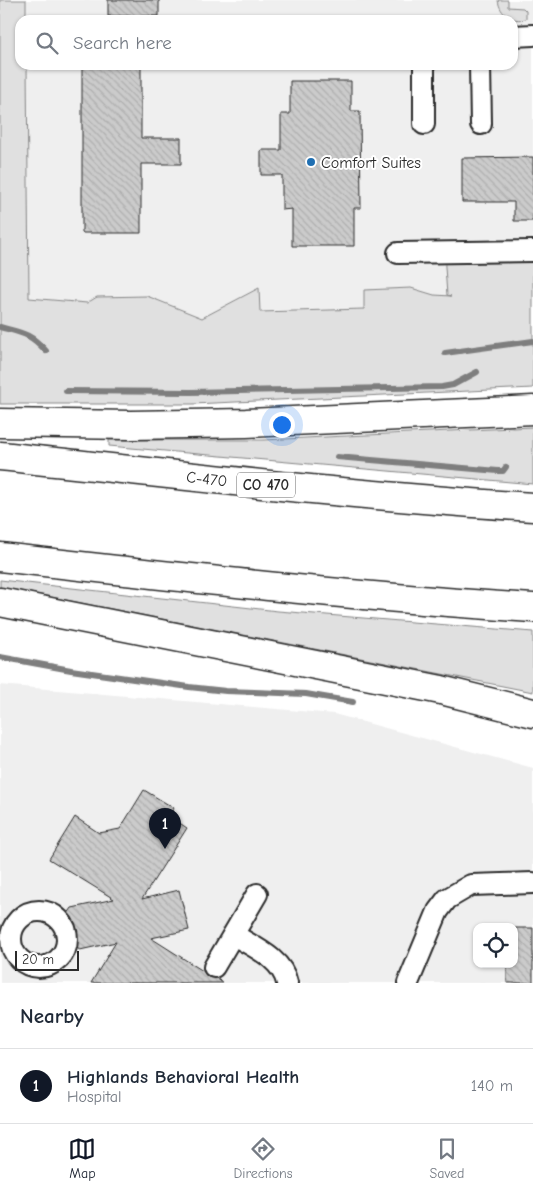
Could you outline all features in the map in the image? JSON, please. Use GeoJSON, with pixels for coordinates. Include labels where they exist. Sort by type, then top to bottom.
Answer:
{"type":"FeatureCollection","features":[{"type":"Feature","properties":{"kind":"highway"},"geometry":{"type":"LineString","coordinates":[[0,423],[139,425],[246,423],[533,410]]}},
{"type":"Feature","properties":{"kind":"highway","name":"C-470"},"geometry":{"type":"LineString","coordinates":[[0,456],[290,487],[533,507]]}},
{"type":"Feature","properties":{"kind":"highway"},"geometry":{"type":"LineString","coordinates":[[0,557],[268,587],[431,602],[533,608]]}},
{"type":"Feature","properties":{"kind":"highway"},"geometry":{"type":"LineString","coordinates":[[0,602],[441,690],[533,712]]}},
{"type":"Feature","properties":{"kind":"lane"},"geometry":{"type":"LineString","coordinates":[[518,36],[533,36]]}},
{"type":"Feature","properties":{"kind":"lane"},"geometry":{"type":"LineString","coordinates":[[424,70],[424,124]]}},
{"type":"Feature","properties":{"kind":"lane"},"geometry":{"type":"LineString","coordinates":[[480,70],[481,124]]}},
{"type":"Feature","properties":{"kind":"lane"},"geometry":{"type":"LineString","coordinates":[[398,253],[533,251]]}},
{"type":"Feature","properties":{"kind":"lane"},"geometry":{"type":"LineString","coordinates":[[408,983],[438,910],[447,899],[470,885],[533,883]]}},
{"type":"Feature","properties":{"kind":"lane"},"geometry":{"type":"LineString","coordinates":[[214,967],[257,894]]}},
{"type":"Feature","properties":{"kind":"lane"},"geometry":{"type":"LineString","coordinates":[[234,935],[273,960],[280,967],[287,983]]}},
{"type":"Feature","properties":{"kind":"shaded area"},"geometry":{"type":"Polygon","coordinates":[[[0,0],[26,0],[26,15],[15,15],[15,70],[27,70],[29,298],[87,303],[97,297],[147,296],[202,318],[259,288],[260,312],[364,309],[364,290],[411,288],[434,295],[451,296],[447,295],[444,253],[533,260],[533,388],[193,404],[0,404],[0,0]]]}},
{"type":"Feature","properties":{"kind":"shaded area"},"geometry":{"type":"Polygon","coordinates":[[[26,0],[533,0],[533,283],[459,297],[434,295],[411,288],[364,291],[364,309],[259,312],[259,288],[202,318],[147,296],[98,297],[87,303],[29,298],[27,70],[518,70],[518,15],[26,15],[26,0]]]}},
{"type":"Feature","properties":{"kind":"shaded area"},"geometry":{"type":"Polygon","coordinates":[[[498,0],[508,0],[508,7],[523,8],[526,11],[526,19],[518,19],[518,15],[507,15],[499,5],[498,0]]]}},
{"type":"Feature","properties":{"kind":"shaded area"},"geometry":{"type":"Polygon","coordinates":[[[533,427],[533,484],[109,446],[109,440],[263,440],[533,427]]]}},
{"type":"Feature","properties":{"kind":"shaded area"},"geometry":{"type":"Polygon","coordinates":[[[0,580],[278,611],[533,632],[533,692],[0,587],[0,580]]]}},
{"type":"Feature","properties":{"kind":"shaded area"},"geometry":{"type":"Polygon","coordinates":[[[0,685],[334,714],[533,768],[533,983],[0,983],[0,685]]]}},
{"type":"Feature","properties":{"kind":"building"},"geometry":{"type":"Polygon","coordinates":[[[108,0],[159,0],[159,15],[108,15],[108,0]]]}},
{"type":"Feature","properties":{"kind":"building"},"geometry":{"type":"Polygon","coordinates":[[[82,70],[141,70],[141,138],[181,138],[181,164],[141,164],[141,233],[82,233],[82,70]]]}},
{"type":"Feature","properties":{"kind":"building","name":"Comfort Suites"},"geometry":{"type":"Polygon","coordinates":[[[290,81],[351,81],[351,111],[360,111],[361,208],[354,208],[354,246],[292,246],[292,209],[282,210],[282,175],[261,175],[261,150],[281,150],[281,114],[290,114],[290,81]]]}},
{"type":"Feature","properties":{"kind":"building"},"geometry":{"type":"Polygon","coordinates":[[[533,157],[533,221],[514,221],[514,202],[462,202],[462,158],[533,157]]]}},
{"type":"Feature","properties":{"kind":"building"},"geometry":{"type":"Polygon","coordinates":[[[144,790],[174,808],[169,816],[187,828],[142,899],[179,890],[189,930],[151,938],[203,971],[208,977],[216,978],[223,983],[91,983],[116,942],[80,950],[53,935],[72,908],[114,899],[49,859],[75,817],[99,833],[120,829],[144,790]]]}},
{"type":"Feature","properties":{"kind":"building"},"geometry":{"type":"Polygon","coordinates":[[[518,928],[533,928],[533,983],[507,983],[507,968],[518,968],[518,928]]]}},
{"type":"Feature","properties":{"kind":"waterway"},"geometry":{"type":"LineString","coordinates":[[0,327],[20,332],[30,337],[46,351]]}},
{"type":"Feature","properties":{"kind":"waterway"},"geometry":{"type":"LineString","coordinates":[[445,353],[533,341]]}},
{"type":"Feature","properties":{"kind":"waterway"},"geometry":{"type":"LineString","coordinates":[[66,391],[191,392],[442,387],[453,385],[477,372]]}},
{"type":"Feature","properties":{"kind":"waterway"},"geometry":{"type":"LineString","coordinates":[[337,457],[498,471],[503,471],[506,467]]}},
{"type":"Feature","properties":{"kind":"waterway"},"geometry":{"type":"LineString","coordinates":[[0,657],[71,670],[189,687],[226,691],[306,694],[353,702]]}},
{"type":"Feature","properties":{"kind":"place","name":"Comfort Suites"},"geometry":{"type":"Point","coordinates":[311,162]}},
{"type":"Feature","properties":{"kind":"place","name":"Highlands Behavioral Health"},"geometry":{"type":"Point","coordinates":[165,849]}}]}
